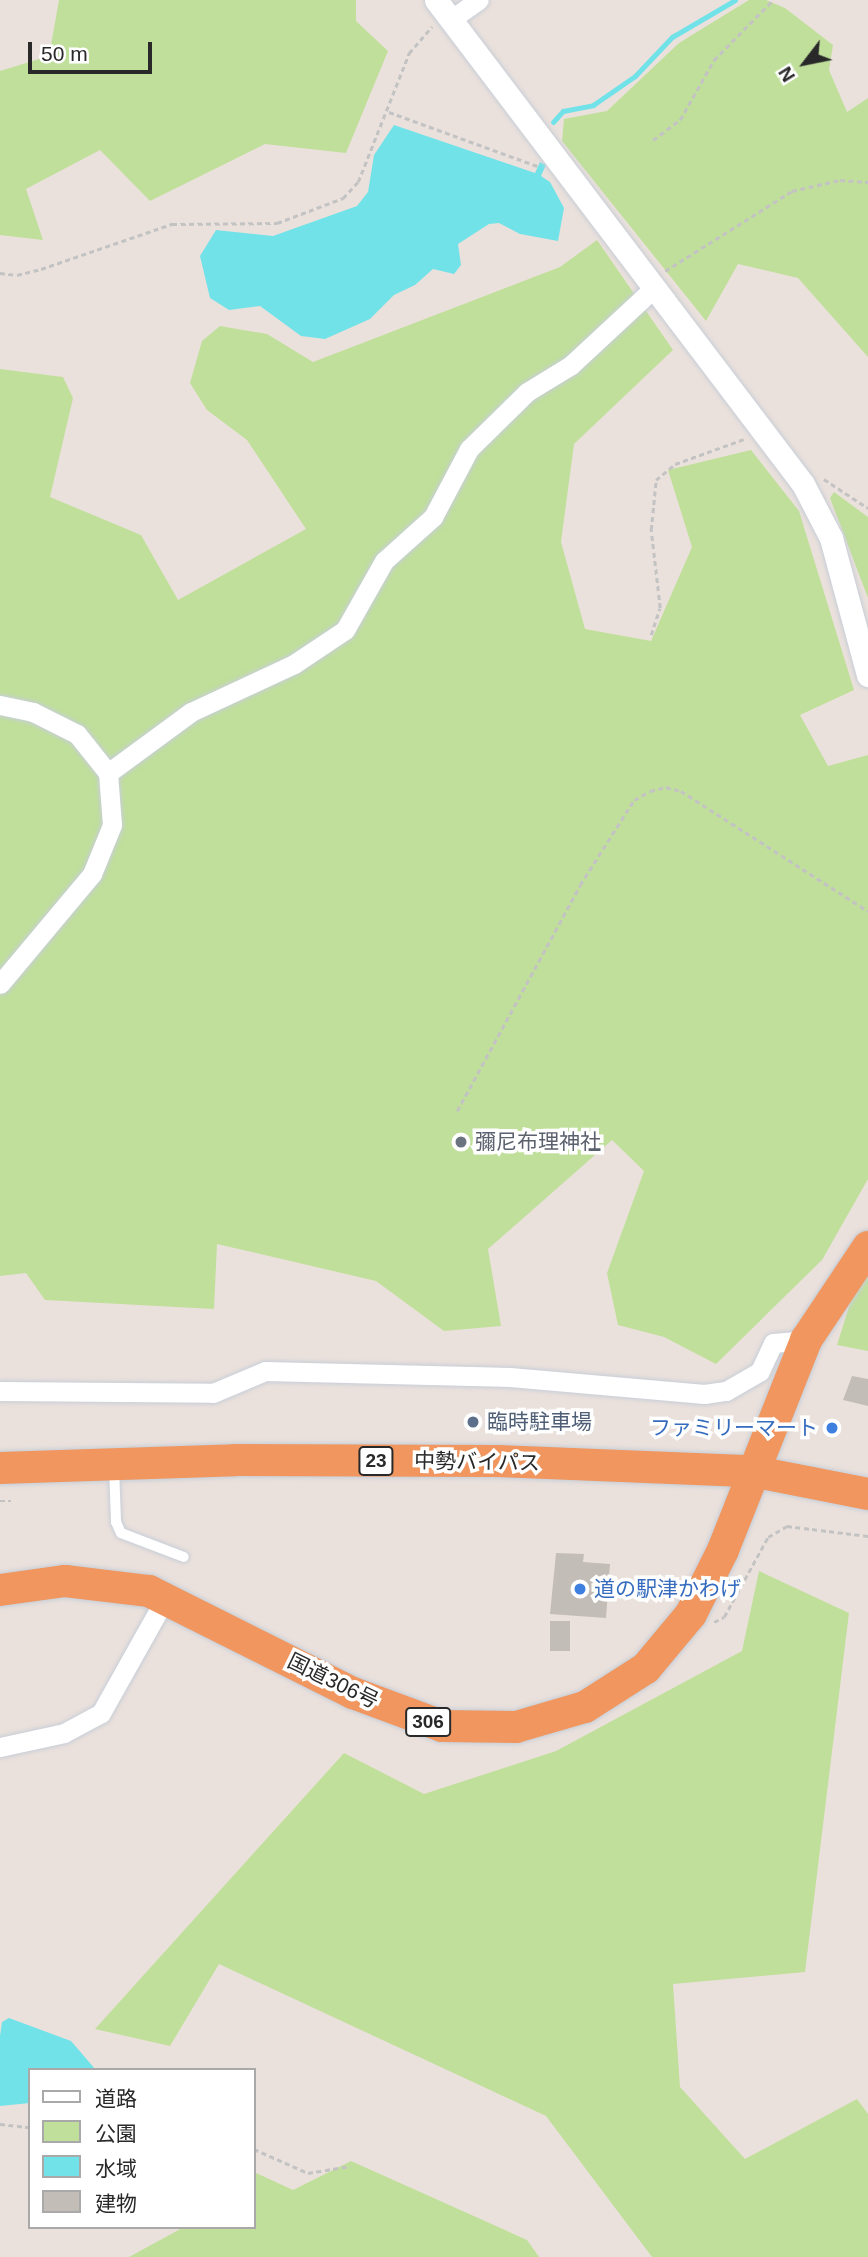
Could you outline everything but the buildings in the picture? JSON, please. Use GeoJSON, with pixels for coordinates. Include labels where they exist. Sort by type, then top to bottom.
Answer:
{"type":"FeatureCollection","features":[{"type":"Feature","properties":{"kind":"highway","name":"国道306号"},"geometry":{"type":"LineString","coordinates":[[0,1590],[65,1581],[123,1586],[166,1597],[353,1693],[420,1720],[464,1729],[544,1721],[604,1697],[646,1668],[691,1614],[723,1550],[751,1471],[806,1340],[868,1247]]}},
{"type":"Feature","properties":{"kind":"highway","name":"中勢バイパス"},"geometry":{"type":"LineString","coordinates":[[0,1468],[114,1463],[485,1461],[751,1471],[868,1494]]}},
{"type":"Feature","properties":{"kind":"street"},"geometry":{"type":"LineString","coordinates":[[436,0],[803,484],[831,538],[868,675]]}},
{"type":"Feature","properties":{"kind":"street"},"geometry":{"type":"LineString","coordinates":[[450,19],[479,0]]}},
{"type":"Feature","properties":{"kind":"street"},"geometry":{"type":"LineString","coordinates":[[108,773],[191,712],[293,664],[345,629],[384,561],[433,517],[476,442],[527,392],[572,365],[653,284]]}},
{"type":"Feature","properties":{"kind":"street"},"geometry":{"type":"LineString","coordinates":[[0,705],[33,712],[77,734],[108,773],[112,825],[92,874],[0,984]]}},
{"type":"Feature","properties":{"kind":"street"},"geometry":{"type":"LineString","coordinates":[[0,1391],[213,1393],[265,1371],[510,1377],[704,1394],[726,1391],[760,1371],[774,1342],[806,1340]]}},
{"type":"Feature","properties":{"kind":"street"},"geometry":{"type":"LineString","coordinates":[[0,1747],[64,1733],[101,1713],[166,1597]]}},
{"type":"Feature","properties":{"kind":"lane"},"geometry":{"type":"LineString","coordinates":[[114,1463],[116,1522],[121,1533],[184,1557]]}},
{"type":"Feature","properties":{"kind":"path"},"geometry":{"type":"LineString","coordinates":[[653,140],[680,120],[714,60],[773,0]]}},
{"type":"Feature","properties":{"kind":"path"},"geometry":{"type":"LineString","coordinates":[[0,273],[17,275],[41,270],[173,224],[277,223],[343,198],[358,182],[375,132],[387,112],[414,46],[432,27],[450,19]]}},
{"type":"Feature","properties":{"kind":"path"},"geometry":{"type":"LineString","coordinates":[[387,112],[537,166]]}},
{"type":"Feature","properties":{"kind":"path"},"geometry":{"type":"LineString","coordinates":[[653,284],[792,191],[840,180],[868,182]]}},
{"type":"Feature","properties":{"kind":"path"},"geometry":{"type":"LineString","coordinates":[[651,635],[660,608],[651,530],[656,480],[675,464],[740,442],[761,428]]}},
{"type":"Feature","properties":{"kind":"path"},"geometry":{"type":"LineString","coordinates":[[803,484],[819,476],[868,508]]}},
{"type":"Feature","properties":{"kind":"path"},"geometry":{"type":"LineString","coordinates":[[457,1111],[580,885],[634,800],[650,791],[666,787],[681,791],[868,911]]}},
{"type":"Feature","properties":{"kind":"path"},"geometry":{"type":"LineString","coordinates":[[0,1501],[11,1501]]}},
{"type":"Feature","properties":{"kind":"path"},"geometry":{"type":"LineString","coordinates":[[691,1614],[712,1623],[724,1617],[768,1537],[787,1526],[868,1536]]}},
{"type":"Feature","properties":{"kind":"path"},"geometry":{"type":"LineString","coordinates":[[0,2124],[28,2127]]}},
{"type":"Feature","properties":{"kind":"path"},"geometry":{"type":"LineString","coordinates":[[256,2150],[308,2174],[351,2166]]}},
{"type":"Feature","properties":{"kind":"green space"},"geometry":{"type":"Polygon","coordinates":[[[59,0],[356,0],[356,21],[388,51],[346,153],[265,144],[150,201],[100,150],[26,189],[43,240],[0,235],[0,71],[49,56],[59,0]]]}},
{"type":"Feature","properties":{"kind":"green space"},"geometry":{"type":"Polygon","coordinates":[[[749,0],[766,0],[785,8],[833,45],[829,70],[847,112],[868,98],[868,357],[798,278],[738,264],[706,321],[562,141],[564,119],[607,111],[679,43],[749,0]]]}},
{"type":"Feature","properties":{"kind":"green space"},"geometry":{"type":"Polygon","coordinates":[[[597,240],[673,350],[574,444],[561,542],[585,629],[651,641],[692,547],[668,470],[751,450],[799,511],[854,690],[800,715],[828,766],[868,755],[868,1179],[822,1260],[716,1364],[664,1337],[618,1325],[607,1273],[644,1171],[612,1140],[488,1249],[501,1326],[444,1331],[376,1281],[217,1244],[214,1309],[45,1300],[26,1273],[0,1276],[0,369],[63,377],[73,398],[50,497],[141,535],[178,600],[306,529],[247,440],[207,410],[190,383],[202,341],[220,326],[267,334],[313,362],[560,267],[597,240]]]}},
{"type":"Feature","properties":{"kind":"green space"},"geometry":{"type":"Polygon","coordinates":[[[834,492],[868,517],[868,598],[830,498],[834,492]]]}},
{"type":"Feature","properties":{"kind":"green space"},"geometry":{"type":"Polygon","coordinates":[[[868,1273],[868,1351],[837,1345],[853,1294],[868,1273]]]}},
{"type":"Feature","properties":{"kind":"green space"},"geometry":{"type":"Polygon","coordinates":[[[759,1571],[849,1613],[805,1972],[673,1984],[680,2087],[745,2159],[857,2099],[868,2114],[868,2257],[652,2257],[546,2116],[219,1964],[170,2046],[95,2029],[344,1753],[424,1794],[556,1751],[742,1651],[759,1571]]]}},
{"type":"Feature","properties":{"kind":"green space"},"geometry":{"type":"Polygon","coordinates":[[[351,2161],[527,2240],[539,2257],[129,2257],[180,2229],[256,2229],[256,2173],[293,2190],[351,2161]]]}},
{"type":"Feature","properties":{"kind":"water"},"geometry":{"type":"Polygon","coordinates":[[[394,125],[535,173],[540,162],[546,165],[541,176],[550,182],[564,208],[558,241],[520,234],[499,223],[489,224],[458,244],[461,265],[454,274],[433,269],[415,285],[394,295],[370,319],[325,339],[301,336],[260,306],[229,310],[210,298],[200,256],[216,230],[273,236],[357,206],[368,192],[374,155],[394,125]]]}},
{"type":"Feature","properties":{"kind":"water"},"geometry":{"type":"Polygon","coordinates":[[[9,2018],[71,2041],[94,2068],[28,2068],[28,2103],[0,2106],[2,2022],[9,2018]]]}},
{"type":"Feature","properties":{"kind":"waterway"},"geometry":{"type":"LineString","coordinates":[[553,122],[563,111],[593,105],[635,76],[672,37],[735,0]]}},
{"type":"Feature","properties":{"kind":"place","name":"彌尼布理神社"},"geometry":{"type":"Point","coordinates":[461,1142]}},
{"type":"Feature","properties":{"kind":"place","name":"臨時駐車場"},"geometry":{"type":"Point","coordinates":[473,1422]}},
{"type":"Feature","properties":{"kind":"place","name":"ファミリーマート"},"geometry":{"type":"Point","coordinates":[832,1428]}},
{"type":"Feature","properties":{"kind":"place","name":"道の駅津かわげ"},"geometry":{"type":"Point","coordinates":[580,1589]}}]}
